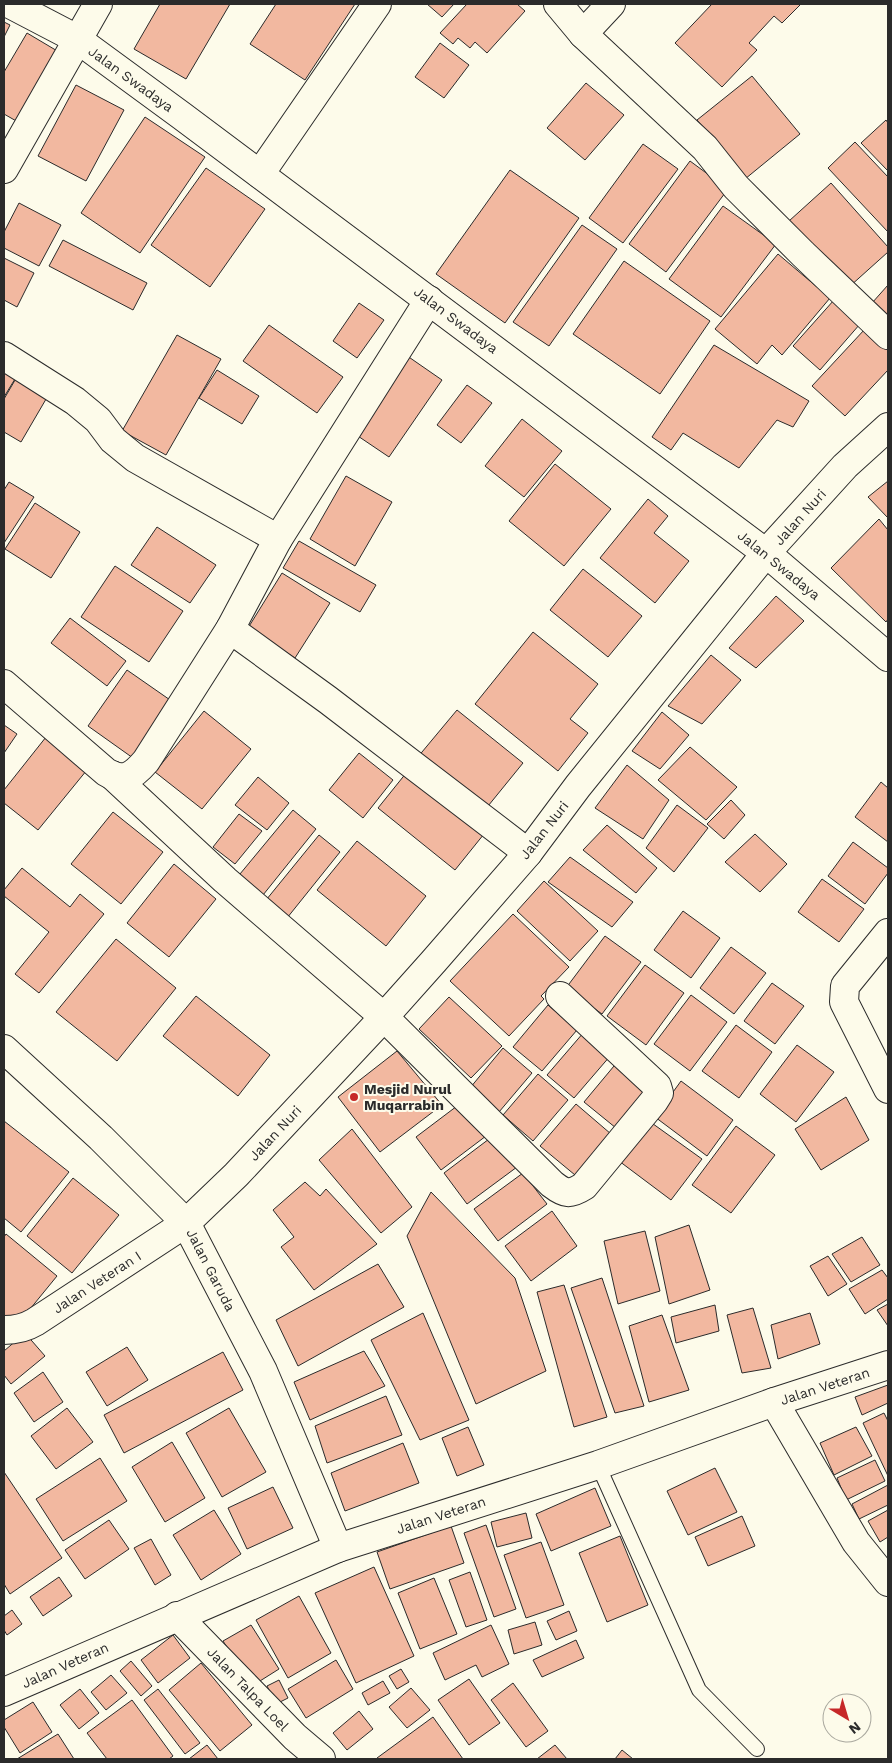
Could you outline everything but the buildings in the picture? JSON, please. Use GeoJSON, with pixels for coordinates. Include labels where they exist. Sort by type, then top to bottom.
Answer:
{"type":"FeatureCollection","features":[{"type":"Feature","properties":{"kind":"street","name":"Jalan Swadaya"},"geometry":{"type":"LineString","coordinates":[[10,4],[77,39],[260,174],[766,553],[888,657]]}},
{"type":"Feature","properties":{"kind":"street"},"geometry":{"type":"LineString","coordinates":[[4,168],[98,4]]}},
{"type":"Feature","properties":{"kind":"street"},"geometry":{"type":"LineString","coordinates":[[260,174],[377,4]]}},
{"type":"Feature","properties":{"kind":"street"},"geometry":{"type":"LineString","coordinates":[[558,4],[583,34],[705,148],[736,187],[888,335]]}},
{"type":"Feature","properties":{"kind":"street"},"geometry":{"type":"LineString","coordinates":[[583,34],[611,4]]}},
{"type":"Feature","properties":{"kind":"street"},"geometry":{"type":"LineString","coordinates":[[112,775],[127,777],[138,770],[146,761],[230,629],[278,539],[429,300]]}},
{"type":"Feature","properties":{"kind":"street"},"geometry":{"type":"LineString","coordinates":[[4,356],[89,411],[113,440],[135,458],[278,539]]}},
{"type":"Feature","properties":{"kind":"street","name":"Jalan Nuri"},"geometry":{"type":"LineString","coordinates":[[186,1223],[236,1174],[384,1018],[528,852],[578,786],[766,553],[846,466],[888,427]]}},
{"type":"Feature","properties":{"kind":"street"},"geometry":{"type":"LineString","coordinates":[[230,629],[328,700],[528,852]]}},
{"type":"Feature","properties":{"kind":"street"},"geometry":{"type":"LineString","coordinates":[[4,684],[112,775],[225,880],[384,1018],[552,1184],[567,1193],[575,1192],[584,1186],[659,1093],[658,1086],[560,996]]}},
{"type":"Feature","properties":{"kind":"street"},"geometry":{"type":"LineString","coordinates":[[888,933],[845,986],[844,1002],[888,1089]]}},
{"type":"Feature","properties":{"kind":"street","name":"Jalan Garuda"},"geometry":{"type":"LineString","coordinates":[[4,1049],[101,1138],[186,1223],[262,1371],[338,1548]]}},
{"type":"Feature","properties":{"kind":"street","name":"Jalan Veteran I"},"geometry":{"type":"LineString","coordinates":[[4,1344],[15,1329],[186,1223]]}},
{"type":"Feature","properties":{"kind":"street","name":"Jalan Veteran"},"geometry":{"type":"LineString","coordinates":[[4,1692],[338,1548],[598,1465],[774,1402],[888,1364]]}},
{"type":"Feature","properties":{"kind":"street"},"geometry":{"type":"LineString","coordinates":[[774,1402],[856,1542],[888,1582]]}},
{"type":"Feature","properties":{"kind":"street","name":"Jalan Talpa Loel"},"geometry":{"type":"LineString","coordinates":[[178,1616],[295,1737],[321,1759]]}},
{"type":"Feature","properties":{"kind":"lane"},"geometry":{"type":"LineString","coordinates":[[598,1465],[699,1690],[757,1749]]}},
{"type":"Feature","properties":{"kind":"place","name":"Mesjid Nurul Muqarrabin"},"geometry":{"type":"Point","coordinates":[354,1097]}}]}
